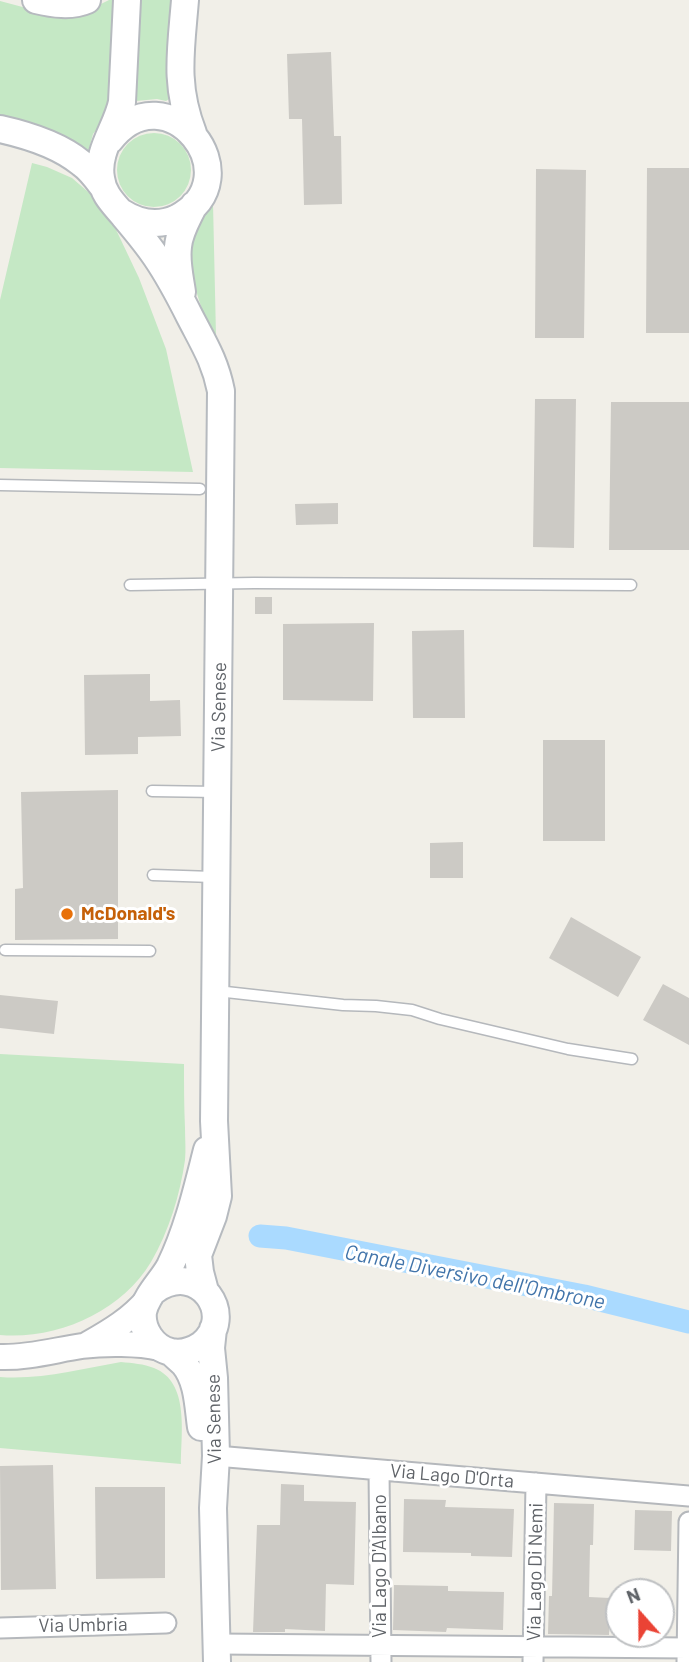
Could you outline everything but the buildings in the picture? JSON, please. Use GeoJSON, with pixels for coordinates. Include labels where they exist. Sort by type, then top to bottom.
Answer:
{"type":"FeatureCollection","features":[{"type":"Feature","properties":{"kind":"main road"},"geometry":{"type":"LineString","coordinates":[[36,0],[77,5],[87,0]]}},
{"type":"Feature","properties":{"kind":"main road"},"geometry":{"type":"LineString","coordinates":[[103,187],[100,164],[121,111],[127,0]]}},
{"type":"Feature","properties":{"kind":"main road","name":"Via Senese"},"geometry":{"type":"LineString","coordinates":[[183,301],[178,247],[183,228],[202,194],[208,168],[201,144],[193,133],[181,98],[179,77],[185,0]]}},
{"type":"Feature","properties":{"kind":"main road"},"geometry":{"type":"LineString","coordinates":[[109,141],[125,124],[147,117],[172,119],[193,133]]}},
{"type":"Feature","properties":{"kind":"main road","name":"Via Senese"},"geometry":{"type":"LineString","coordinates":[[0,129],[44,142],[66,153],[82,163],[103,187],[111,202],[156,257],[183,301],[211,355],[221,391],[214,1121],[218,1196],[198,1255],[205,1291],[215,1311],[211,1348],[216,1455],[213,1508],[218,1653]]}},
{"type":"Feature","properties":{"kind":"main road"},"geometry":{"type":"LineString","coordinates":[[121,212],[145,223],[159,223],[184,214],[194,205]]}},
{"type":"Feature","properties":{"kind":"main road","name":"Via Senese"},"geometry":{"type":"LineString","coordinates":[[213,1508],[196,1391],[191,1375],[185,1365],[151,1340],[143,1319],[144,1308],[169,1268],[183,1236],[193,1207],[214,1121]]}},
{"type":"Feature","properties":{"kind":"main road"},"geometry":{"type":"LineString","coordinates":[[151,1294],[163,1284],[174,1281],[195,1284],[205,1291]]}},
{"type":"Feature","properties":{"kind":"main road","name":"Via Senese"},"geometry":{"type":"LineString","coordinates":[[165,1350],[182,1353],[194,1350],[204,1343],[213,1329]]}},
{"type":"Feature","properties":{"kind":"street"},"geometry":{"type":"LineString","coordinates":[[85,1346],[136,1313],[151,1294]]}},
{"type":"Feature","properties":{"kind":"street"},"geometry":{"type":"LineString","coordinates":[[0,1357],[49,1353],[85,1346],[143,1345],[165,1350]]}},
{"type":"Feature","properties":{"kind":"street","name":"Via Lago D'Orta"},"geometry":{"type":"LineString","coordinates":[[216,1455],[689,1496]]}},
{"type":"Feature","properties":{"kind":"street","name":"Via Lago D'Albano"},"geometry":{"type":"LineString","coordinates":[[379,1470],[381,1653]]}},
{"type":"Feature","properties":{"kind":"street","name":"Via Lago Di Nemi"},"geometry":{"type":"LineString","coordinates":[[533,1654],[536,1483]]}},
{"type":"Feature","properties":{"kind":"street"},"geometry":{"type":"LineString","coordinates":[[218,1653],[687,1655],[689,1522]]}},
{"type":"Feature","properties":{"kind":"street","name":"Via Umbria"},"geometry":{"type":"LineString","coordinates":[[0,1628],[166,1623]]}},
{"type":"Feature","properties":{"kind":"lane"},"geometry":{"type":"LineString","coordinates":[[0,485],[200,489]]}},
{"type":"Feature","properties":{"kind":"lane"},"geometry":{"type":"LineString","coordinates":[[130,585],[631,585]]}},
{"type":"Feature","properties":{"kind":"lane"},"geometry":{"type":"LineString","coordinates":[[152,791],[218,792]]}},
{"type":"Feature","properties":{"kind":"lane"},"geometry":{"type":"LineString","coordinates":[[153,875],[217,877]]}},
{"type":"Feature","properties":{"kind":"lane"},"geometry":{"type":"LineString","coordinates":[[5,950],[150,951]]}},
{"type":"Feature","properties":{"kind":"lane"},"geometry":{"type":"LineString","coordinates":[[216,991],[412,1010],[568,1049],[632,1059]]}},
{"type":"Feature","properties":{"kind":"green space"},"geometry":{"type":"Polygon","coordinates":[[[109,0],[115,0],[111,99],[85,155],[0,120],[0,1],[45,13],[87,11],[109,0]]]}},
{"type":"Feature","properties":{"kind":"green space"},"geometry":{"type":"Polygon","coordinates":[[[137,0],[176,0],[169,99],[166,101],[136,101],[137,0]]]}},
{"type":"Feature","properties":{"kind":"green space"},"geometry":{"type":"Polygon","coordinates":[[[154,133],[175,139],[185,149],[191,170],[185,191],[175,201],[154,207],[133,201],[123,191],[117,170],[123,149],[133,139],[154,133]]]}},
{"type":"Feature","properties":{"kind":"green space"},"geometry":{"type":"Polygon","coordinates":[[[32,163],[72,178],[94,197],[110,217],[139,278],[166,349],[193,472],[0,468],[0,300],[32,163]]]}},
{"type":"Feature","properties":{"kind":"green space"},"geometry":{"type":"Polygon","coordinates":[[[213,203],[216,336],[211,332],[198,295],[191,256],[196,231],[213,203]]]}},
{"type":"Feature","properties":{"kind":"green space"},"geometry":{"type":"Polygon","coordinates":[[[0,1054],[184,1064],[183,1173],[168,1225],[151,1262],[123,1295],[105,1308],[86,1319],[43,1333],[0,1335],[0,1054]]]}},
{"type":"Feature","properties":{"kind":"green space"},"geometry":{"type":"Polygon","coordinates":[[[121,1362],[154,1368],[165,1375],[173,1385],[181,1410],[181,1464],[0,1448],[0,1377],[46,1375],[121,1362]]]}},
{"type":"Feature","properties":{"kind":"waterway","name":"Canale Diversivo dell'Ombrone"},"geometry":{"type":"LineString","coordinates":[[260,1236],[286,1238],[584,1296],[689,1322]]}},
{"type":"Feature","properties":{"kind":"place","name":"McDonald's"},"geometry":{"type":"Point","coordinates":[67,914]}}]}
